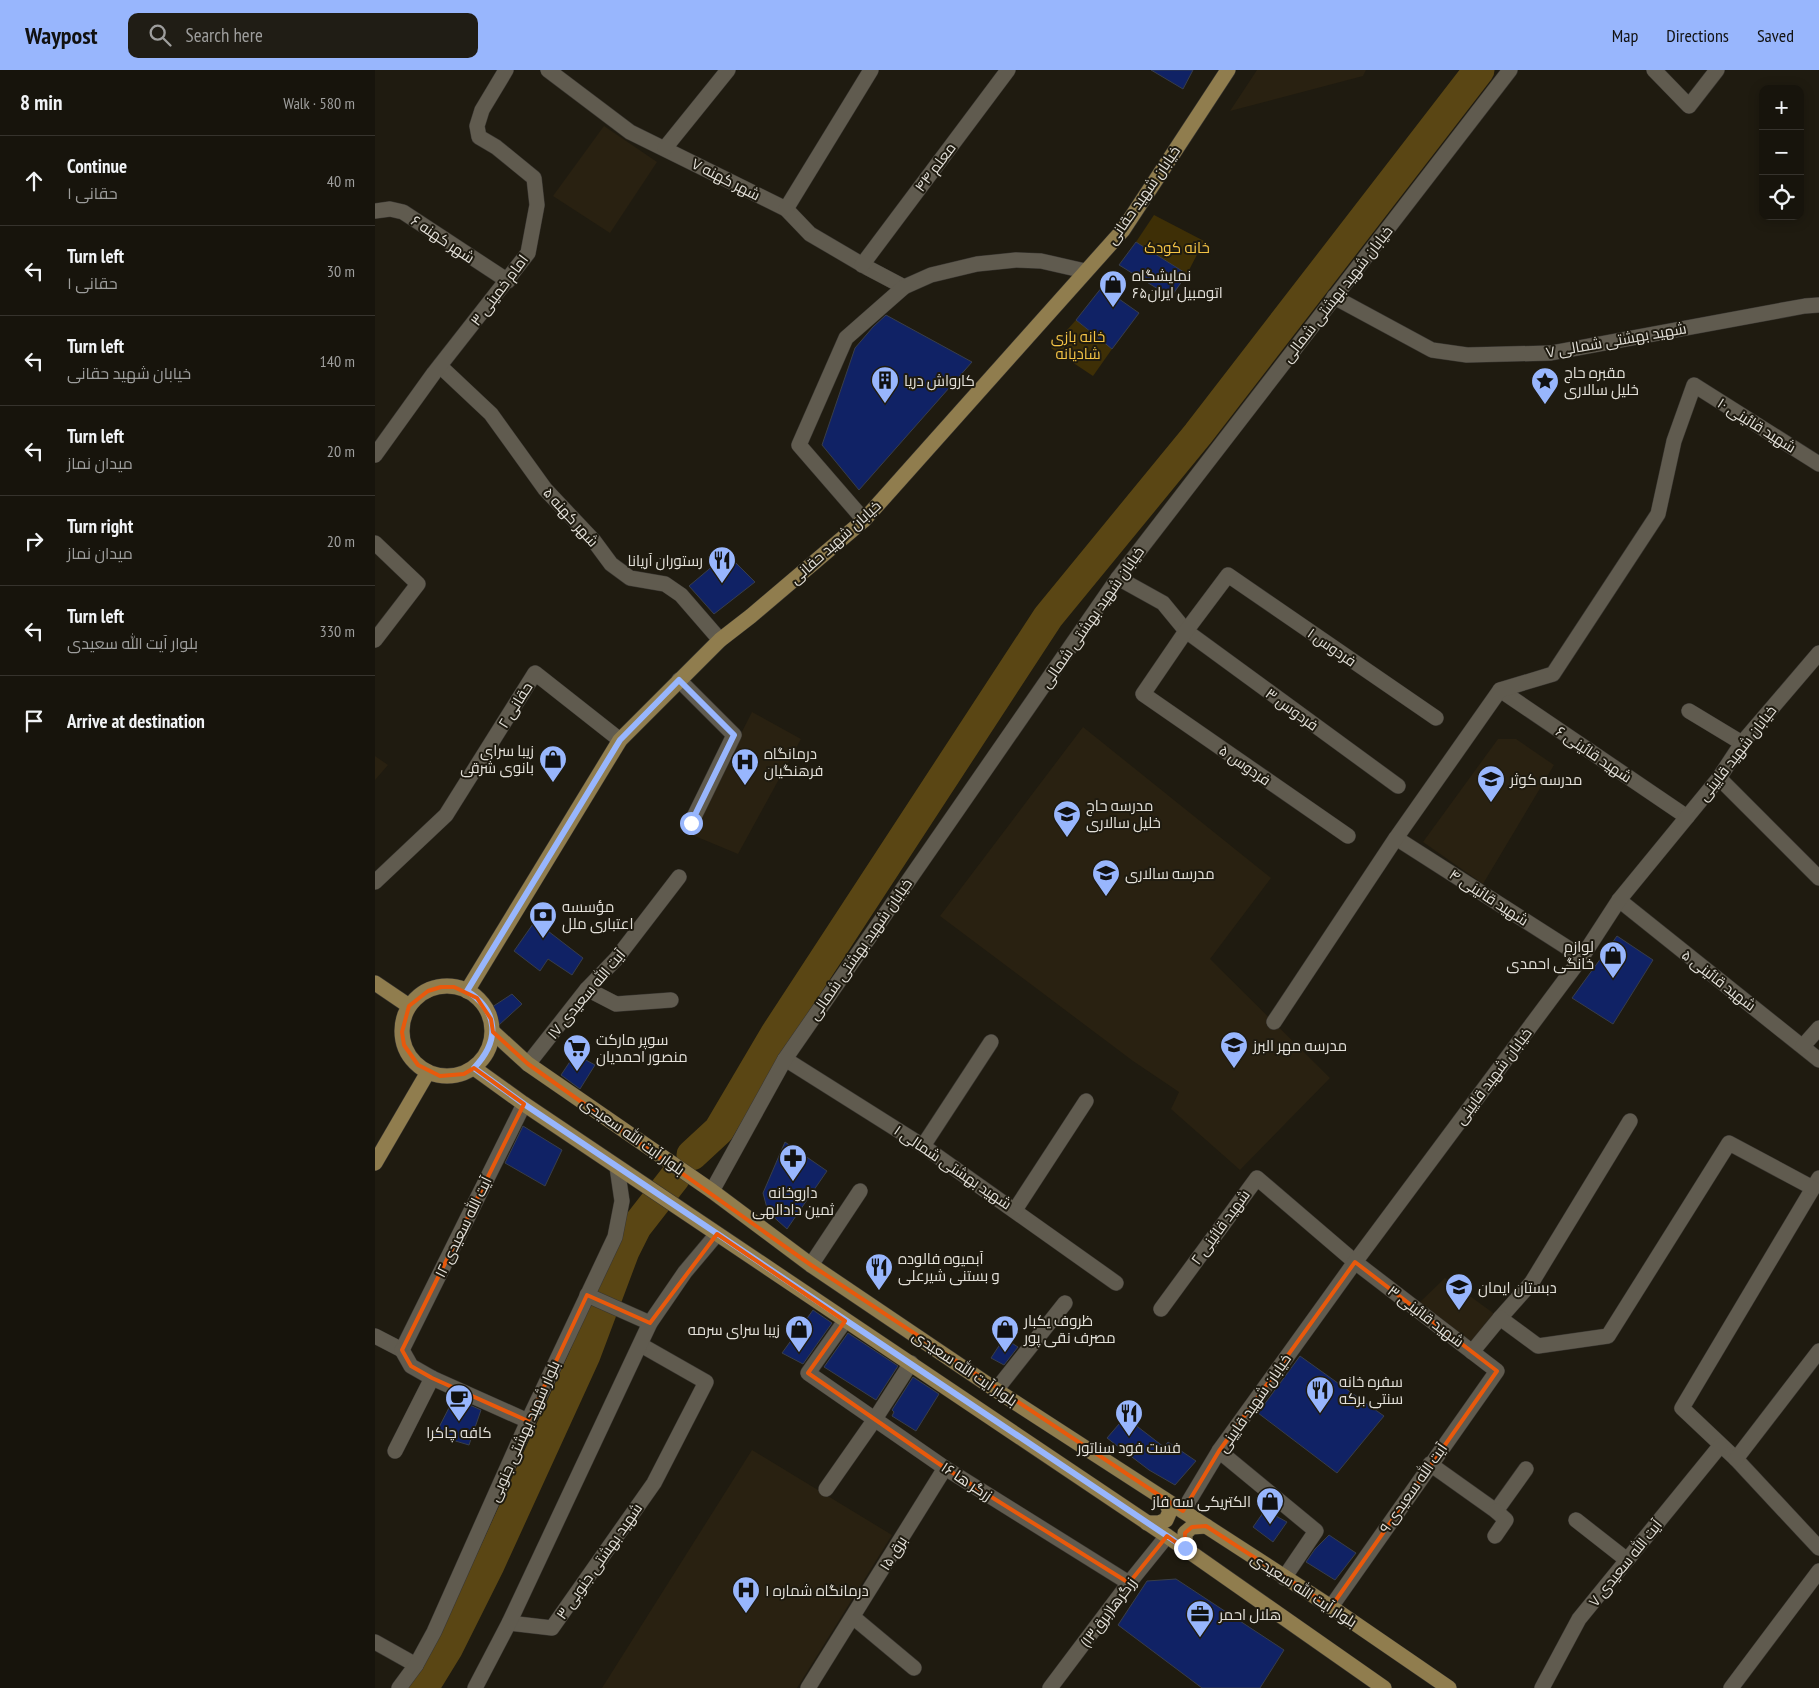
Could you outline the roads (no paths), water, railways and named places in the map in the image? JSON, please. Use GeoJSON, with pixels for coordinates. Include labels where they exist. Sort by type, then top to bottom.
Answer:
{"type":"FeatureCollection","features":[{"type":"Feature","properties":{"kind":"main road","name":"خیابان شهید حقانی"},"geometry":{"type":"LineString","coordinates":[[467,991],[620,740],[720,640],[751,616],[863,520],[1123,230],[1228,70]]}},
{"type":"Feature","properties":{"kind":"main road"},"geometry":{"type":"LineString","coordinates":[[375,983],[409,1006]]}},
{"type":"Feature","properties":{"kind":"main road"},"geometry":{"type":"LineString","coordinates":[[441,987],[454,987],[467,991],[486,1008],[491,1019],[493,1032],[490,1046],[484,1058],[474,1068],[463,1074],[440,1076],[428,1072],[413,1061],[404,1044],[403,1020],[409,1006],[428,991],[441,987]]}},
{"type":"Feature","properties":{"kind":"main road","name":"بلوار آیت الله سعیدی"},"geometry":{"type":"LineString","coordinates":[[493,1032],[528,1064],[712,1191],[811,1265],[996,1390],[1331,1607],[1449,1688]]}},
{"type":"Feature","properties":{"kind":"main road","name":"بلوار آیت الله سعیدی"},"geometry":{"type":"LineString","coordinates":[[474,1068],[524,1104],[845,1321],[911,1363],[1185,1548],[1384,1688]]}},
{"type":"Feature","properties":{"kind":"main road"},"geometry":{"type":"LineString","coordinates":[[375,1162],[428,1072]]}},
{"type":"Feature","properties":{"kind":"main road"},"geometry":{"type":"LineString","coordinates":[[1147,1523],[1159,1523],[1166,1520],[1170,1511],[1164,1499]]}},
{"type":"Feature","properties":{"kind":"main road"},"geometry":{"type":"LineString","coordinates":[[1185,1548],[1185,1533],[1192,1527],[1207,1526]]}},
{"type":"Feature","properties":{"kind":"street","name":"امام خمینی ۳"},"geometry":{"type":"LineString","coordinates":[[375,455],[440,366],[528,253],[537,205],[534,178],[479,137],[477,126],[481,110],[506,70]]}},
{"type":"Feature","properties":{"kind":"street","name":"شهر کهنه ۷"},"geometry":{"type":"LineString","coordinates":[[548,70],[630,132],[786,210],[810,234],[904,287]]}},
{"type":"Feature","properties":{"kind":"street"},"geometry":{"type":"LineString","coordinates":[[665,148],[728,70]]}},
{"type":"Feature","properties":{"kind":"street"},"geometry":{"type":"LineString","coordinates":[[786,210],[871,70]]}},
{"type":"Feature","properties":{"kind":"street","name":"معلم ۴۴"},"geometry":{"type":"LineString","coordinates":[[862,265],[1008,70]]}},
{"type":"Feature","properties":{"kind":"street","name":"خیابان شهید بهشتی شمالی"},"geometry":{"type":"LineString","coordinates":[[712,1191],[785,1059],[1118,578],[1511,70]]}},
{"type":"Feature","properties":{"kind":"street"},"geometry":{"type":"LineString","coordinates":[[1654,70],[1689,106],[1717,70]]}},
{"type":"Feature","properties":{"kind":"street","name":"شهر کهنه ۶"},"geometry":{"type":"LineString","coordinates":[[375,211],[390,210],[403,212],[508,281]]}},
{"type":"Feature","properties":{"kind":"street"},"geometry":{"type":"LineString","coordinates":[[863,520],[799,445],[846,338],[904,287],[931,275],[977,264],[1016,260],[1041,261],[1085,271]]}},
{"type":"Feature","properties":{"kind":"street","name":"شهید بهشتی شمالی ۷"},"geometry":{"type":"LineString","coordinates":[[1334,297],[1432,350],[1467,355],[1551,353],[1819,305]]}},
{"type":"Feature","properties":{"kind":"street","name":"شهر کهنه ۵"},"geometry":{"type":"LineString","coordinates":[[440,366],[491,414],[545,489],[594,540],[611,564],[630,578],[665,584],[681,595],[720,640]]}},
{"type":"Feature","properties":{"kind":"street","name":"شهید قائینی ۱۰"},"geometry":{"type":"LineString","coordinates":[[1500,690],[1553,674],[1658,514],[1674,441],[1694,385],[1819,464]]}},
{"type":"Feature","properties":{"kind":"street"},"geometry":{"type":"LineString","coordinates":[[375,543],[419,584],[379,636]]}},
{"type":"Feature","properties":{"kind":"street","name":"فردوس ۱"},"geometry":{"type":"LineString","coordinates":[[1186,631],[1228,575],[1436,718]]}},
{"type":"Feature","properties":{"kind":"street","name":"فردوس ۳"},"geometry":{"type":"LineString","coordinates":[[1118,578],[1163,603],[1186,631],[1398,786]]}},
{"type":"Feature","properties":{"kind":"street","name":"فردوس ۵"},"geometry":{"type":"LineString","coordinates":[[1186,631],[1143,694],[1348,836]]}},
{"type":"Feature","properties":{"kind":"street","name":"خیابان شهید قایینی"},"geometry":{"type":"LineString","coordinates":[[1183,1511],[1219,1451],[1355,1262],[1582,957],[1619,900],[1719,778],[1742,743],[1819,653]]}},
{"type":"Feature","properties":{"kind":"street","name":"حقانی ۲"},"geometry":{"type":"LineString","coordinates":[[375,882],[446,815],[535,673],[620,740]]}},
{"type":"Feature","properties":{"kind":"street"},"geometry":{"type":"LineString","coordinates":[[679,680],[734,735],[691,823]]}},
{"type":"Feature","properties":{"kind":"street"},"geometry":{"type":"LineString","coordinates":[[1274,1022],[1396,838],[1500,690]]}},
{"type":"Feature","properties":{"kind":"street","name":"شهید قائینی ۶"},"geometry":{"type":"LineString","coordinates":[[1500,690],[1687,817]]}},
{"type":"Feature","properties":{"kind":"street"},"geometry":{"type":"LineString","coordinates":[[1689,711],[1742,743]]}},
{"type":"Feature","properties":{"kind":"street"},"geometry":{"type":"LineString","coordinates":[[1719,778],[1819,878]]}},
{"type":"Feature","properties":{"kind":"street","name":"شهید قائینی ۴"},"geometry":{"type":"LineString","coordinates":[[1396,838],[1582,957]]}},
{"type":"Feature","properties":{"kind":"street","name":"آیت الله سعیدی ۱۷"},"geometry":{"type":"LineString","coordinates":[[528,1064],[587,989],[617,959],[679,877]]}},
{"type":"Feature","properties":{"kind":"street","name":"شهید قائینی ۵"},"geometry":{"type":"LineString","coordinates":[[1619,900],[1819,1060]]}},
{"type":"Feature","properties":{"kind":"street"},"geometry":{"type":"LineString","coordinates":[[587,989],[616,1004],[671,1000]]}},
{"type":"Feature","properties":{"kind":"street"},"geometry":{"type":"LineString","coordinates":[[1803,1046],[1819,1028]]}},
{"type":"Feature","properties":{"kind":"street"},"geometry":{"type":"LineString","coordinates":[[923,1146],[991,1042]]}},
{"type":"Feature","properties":{"kind":"street","name":"شهید بهشتی شمالی ۱"},"geometry":{"type":"LineString","coordinates":[[785,1059],[923,1146],[1116,1283]]}},
{"type":"Feature","properties":{"kind":"street"},"geometry":{"type":"LineString","coordinates":[[1015,1210],[1086,1101]]}},
{"type":"Feature","properties":{"kind":"street","name":"آیت الله سعیدی ۱۲"},"geometry":{"type":"LineString","coordinates":[[402,1350],[524,1104]]}},
{"type":"Feature","properties":{"kind":"street"},"geometry":{"type":"LineString","coordinates":[[1472,1352],[1532,1282],[1630,1120]]}},
{"type":"Feature","properties":{"kind":"street"},"geometry":{"type":"LineString","coordinates":[[1500,1318],[1538,1346],[1608,1336],[1729,1143],[1816,1183],[1682,1408],[1736,1460],[1819,1548]]}},
{"type":"Feature","properties":{"kind":"street","name":"بلوار شهید بهشتی جنوبی"},"geometry":{"type":"LineString","coordinates":[[399,1688],[416,1665],[434,1632],[528,1421],[615,1237],[622,1201],[617,1166]]}},
{"type":"Feature","properties":{"kind":"street","name":"شهید قائینی ۲"},"geometry":{"type":"LineString","coordinates":[[1161,1309],[1257,1178],[1355,1262]]}},
{"type":"Feature","properties":{"kind":"street"},"geometry":{"type":"LineString","coordinates":[[811,1265],[861,1191]]}},
{"type":"Feature","properties":{"kind":"street"},"geometry":{"type":"LineString","coordinates":[[475,1688],[509,1623],[650,1323],[685,1272],[717,1234]]}},
{"type":"Feature","properties":{"kind":"street","name":"شهید قائینی ۳"},"geometry":{"type":"LineString","coordinates":[[1355,1262],[1497,1371]]}},
{"type":"Feature","properties":{"kind":"street"},"geometry":{"type":"LineString","coordinates":[[587,1295],[650,1323]]}},
{"type":"Feature","properties":{"kind":"street"},"geometry":{"type":"LineString","coordinates":[[996,1390],[1065,1303]]}},
{"type":"Feature","properties":{"kind":"street","name":"زرگر ها ۱۶"},"geometry":{"type":"LineString","coordinates":[[845,1321],[808,1373],[945,1468],[1129,1583]]}},
{"type":"Feature","properties":{"kind":"street"},"geometry":{"type":"LineString","coordinates":[[375,1336],[402,1350],[411,1366],[432,1378],[528,1421]]}},
{"type":"Feature","properties":{"kind":"street","name":"شهید بهشتی جنوبی ۳"},"geometry":{"type":"LineString","coordinates":[[509,1623],[552,1628],[654,1483],[706,1382],[641,1345]]}},
{"type":"Feature","properties":{"kind":"street"},"geometry":{"type":"LineString","coordinates":[[1736,1460],[1819,1352]]}},
{"type":"Feature","properties":{"kind":"street"},"geometry":{"type":"LineString","coordinates":[[826,1489],[911,1363]]}},
{"type":"Feature","properties":{"kind":"street","name":"آیت الله سعیدی ۹"},"geometry":{"type":"LineString","coordinates":[[1331,1607],[1497,1371]]}},
{"type":"Feature","properties":{"kind":"street"},"geometry":{"type":"LineString","coordinates":[[395,1451],[432,1378]]}},
{"type":"Feature","properties":{"kind":"street","name":"آیت الله سعیدی ۷"},"geometry":{"type":"LineString","coordinates":[[1542,1688],[1579,1619],[1720,1446]]}},
{"type":"Feature","properties":{"kind":"street"},"geometry":{"type":"LineString","coordinates":[[1219,1451],[1316,1531],[1284,1578]]}},
{"type":"Feature","properties":{"kind":"street"},"geometry":{"type":"LineString","coordinates":[[1430,1464],[1506,1520],[1495,1536]]}},
{"type":"Feature","properties":{"kind":"street","name":"برق ۱۵"},"geometry":{"type":"LineString","coordinates":[[808,1688],[945,1468]]}},
{"type":"Feature","properties":{"kind":"street"},"geometry":{"type":"LineString","coordinates":[[1496,1511],[1526,1469]]}},
{"type":"Feature","properties":{"kind":"street"},"geometry":{"type":"LineString","coordinates":[[1576,1520],[1627,1560]]}},
{"type":"Feature","properties":{"kind":"street","name":"زرگرها(برق۱۳)"},"geometry":{"type":"LineString","coordinates":[[1050,1688],[1167,1536]]}},
{"type":"Feature","properties":{"kind":"street"},"geometry":{"type":"LineString","coordinates":[[1731,1688],[1819,1571]]}},
{"type":"Feature","properties":{"kind":"street"},"geometry":{"type":"LineString","coordinates":[[853,1617],[914,1668]]}},
{"type":"Feature","properties":{"kind":"street"},"geometry":{"type":"LineString","coordinates":[[375,1642],[416,1665]]}},
{"type":"Feature","properties":{"kind":"waterway"},"geometry":{"type":"LineString","coordinates":[[692,1155],[719,1130],[775,1035],[1048,617],[1198,434],[1479,70]]}},
{"type":"Feature","properties":{"kind":"waterway"},"geometry":{"type":"LineString","coordinates":[[423,1688],[447,1649],[489,1565],[585,1355],[624,1251],[636,1227],[675,1177]]}},
{"type":"Feature","properties":{"kind":"place","name":"نمایشگاه اتومبیل ایران۶۵"},"geometry":{"type":"Point","coordinates":[1113,308]}},
{"type":"Feature","properties":{"kind":"place","name":"کارواش دریا"},"geometry":{"type":"Point","coordinates":[885,404]}},
{"type":"Feature","properties":{"kind":"place","name":"مقبره حاج خلیل سالاری"},"geometry":{"type":"Point","coordinates":[1545,405]}},
{"type":"Feature","properties":{"kind":"place","name":"رستوران آریانا"},"geometry":{"type":"Point","coordinates":[722,584]}},
{"type":"Feature","properties":{"kind":"place","name":"زیبا سرای بانوی شرقی"},"geometry":{"type":"Point","coordinates":[553,783]}},
{"type":"Feature","properties":{"kind":"place","name":"درمانگاه فرهنگیان"},"geometry":{"type":"Point","coordinates":[745,786]}},
{"type":"Feature","properties":{"kind":"place","name":"مدرسه کوثر"},"geometry":{"type":"Point","coordinates":[1491,803]}},
{"type":"Feature","properties":{"kind":"place","name":"مدرسه حاج خلیل سالاری"},"geometry":{"type":"Point","coordinates":[1067,838]}},
{"type":"Feature","properties":{"kind":"place","name":"مدرسه سالاری"},"geometry":{"type":"Point","coordinates":[1106,897]}},
{"type":"Feature","properties":{"kind":"place","name":"مؤسسه اعتباری ملل"},"geometry":{"type":"Point","coordinates":[543,939]}},
{"type":"Feature","properties":{"kind":"place","name":"لوازم خانگی احمدی"},"geometry":{"type":"Point","coordinates":[1613,979]}},
{"type":"Feature","properties":{"kind":"place","name":"مدرسه مهر البرز"},"geometry":{"type":"Point","coordinates":[1234,1069]}},
{"type":"Feature","properties":{"kind":"place","name":"سوپر مارکت منصور احمدیان"},"geometry":{"type":"Point","coordinates":[577,1072]}},
{"type":"Feature","properties":{"kind":"place","name":"داروخانه ثمین دادالهی"},"geometry":{"type":"Point","coordinates":[793,1182]}},
{"type":"Feature","properties":{"kind":"place","name":"آبمیوه فالوده و بستنی شیرعلی"},"geometry":{"type":"Point","coordinates":[879,1291]}},
{"type":"Feature","properties":{"kind":"place","name":"دبستان ایمان"},"geometry":{"type":"Point","coordinates":[1459,1311]}},
{"type":"Feature","properties":{"kind":"place","name":"زیبا سرای سرمه"},"geometry":{"type":"Point","coordinates":[799,1353]}},
{"type":"Feature","properties":{"kind":"place","name":"ظروف یکبار مصرف نقی پور"},"geometry":{"type":"Point","coordinates":[1005,1353]}},
{"type":"Feature","properties":{"kind":"place","name":"سفره خانه سنتی برکه"},"geometry":{"type":"Point","coordinates":[1320,1414]}},
{"type":"Feature","properties":{"kind":"place","name":"کافه چاکرا"},"geometry":{"type":"Point","coordinates":[459,1422]}},
{"type":"Feature","properties":{"kind":"place","name":"فست فود سناتور"},"geometry":{"type":"Point","coordinates":[1129,1437]}},
{"type":"Feature","properties":{"kind":"place","name":"الکتریکی سه فاز"},"geometry":{"type":"Point","coordinates":[1270,1525]}},
{"type":"Feature","properties":{"kind":"place","name":"درمانگاه شماره ۱"},"geometry":{"type":"Point","coordinates":[746,1614]}},
{"type":"Feature","properties":{"kind":"place","name":"هلال احمر"},"geometry":{"type":"Point","coordinates":[1200,1638]}},
{"type":"Feature","properties":{"kind":"park label","name":"خانه کودک"},"geometry":{"type":"Point","coordinates":[1177,247]}},
{"type":"Feature","properties":{"kind":"park label","name":"خانه بازی شادیانه"},"geometry":{"type":"Point","coordinates":[1078,344]}}]}
